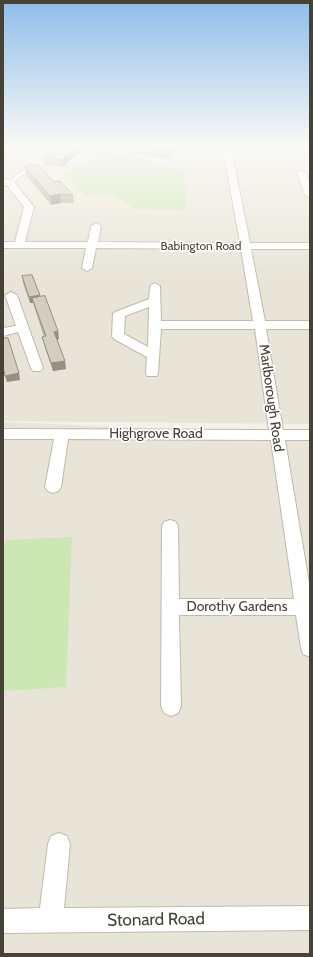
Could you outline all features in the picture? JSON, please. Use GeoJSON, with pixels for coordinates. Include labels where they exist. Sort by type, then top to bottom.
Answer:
{"type":"FeatureCollection","features":[{"type":"Feature","properties":{"kind":"street"},"geometry":{"type":"LineString","coordinates":[[16,193],[29,208],[19,245]]}},
{"type":"Feature","properties":{"kind":"street","name":"Marlborough Road"},"geometry":{"type":"LineString","coordinates":[[236,193],[260,325],[276,434],[292,526],[303,562],[303,607],[310,648]]}},
{"type":"Feature","properties":{"kind":"street"},"geometry":{"type":"LineString","coordinates":[[87,268],[96,226]]}},
{"type":"Feature","properties":{"kind":"street","name":"Babington Road"},"geometry":{"type":"LineString","coordinates":[[3,245],[310,246]]}},
{"type":"Feature","properties":{"kind":"street"},"geometry":{"type":"LineString","coordinates":[[152,373],[155,325],[155,286]]}},
{"type":"Feature","properties":{"kind":"street"},"geometry":{"type":"LineString","coordinates":[[11,294],[37,368]]}},
{"type":"Feature","properties":{"kind":"street"},"geometry":{"type":"LineString","coordinates":[[153,355],[118,336],[119,314],[155,301]]}},
{"type":"Feature","properties":{"kind":"street"},"geometry":{"type":"LineString","coordinates":[[155,325],[310,325]]}},
{"type":"Feature","properties":{"kind":"street"},"geometry":{"type":"LineString","coordinates":[[3,332],[24,328]]}},
{"type":"Feature","properties":{"kind":"street","name":"Highgrove Road"},"geometry":{"type":"LineString","coordinates":[[3,434],[310,434]]}},
{"type":"Feature","properties":{"kind":"street"},"geometry":{"type":"LineString","coordinates":[[54,487],[62,434]]}},
{"type":"Feature","properties":{"kind":"street"},"geometry":{"type":"LineString","coordinates":[[170,526],[171,706]]}},
{"type":"Feature","properties":{"kind":"street","name":"Dorothy Gardens"},"geometry":{"type":"LineString","coordinates":[[171,607],[303,607]]}},
{"type":"Feature","properties":{"kind":"street"},"geometry":{"type":"LineString","coordinates":[[51,920],[59,844]]}},
{"type":"Feature","properties":{"kind":"street","name":"Stonard Road"},"geometry":{"type":"LineString","coordinates":[[3,921],[310,918]]}},
{"type":"Feature","properties":{"kind":"shaded area"},"geometry":{"type":"Polygon","coordinates":[[[3,193],[310,193],[310,424],[3,421],[3,193]]]}},
{"type":"Feature","properties":{"kind":"shaded area"},"geometry":{"type":"Polygon","coordinates":[[[19,193],[99,193],[106,196],[112,194],[135,209],[31,207],[19,193]]]}},
{"type":"Feature","properties":{"kind":"shaded area"},"geometry":{"type":"Polygon","coordinates":[[[3,422],[310,435],[310,954],[3,954],[3,422]]]}},
{"type":"Feature","properties":{"kind":"green space"},"geometry":{"type":"Polygon","coordinates":[[[83,193],[185,193],[186,210],[135,209],[112,194],[106,196],[85,195],[83,193]]]}},
{"type":"Feature","properties":{"kind":"green space"},"geometry":{"type":"Polygon","coordinates":[[[72,537],[66,687],[3,691],[3,558],[5,540],[72,537]]]}},
{"type":"Feature","properties":{"kind":"building"},"geometry":{"type":"Polygon","coordinates":[[[47,193],[71,193],[73,195],[60,194],[50,196],[47,193]]]}},
{"type":"Feature","properties":{"kind":"building"},"geometry":{"type":"Polygon","coordinates":[[[32,275],[40,295],[29,297],[22,276],[32,275]]]}},
{"type":"Feature","properties":{"kind":"building"},"geometry":{"type":"Polygon","coordinates":[[[45,296],[58,331],[54,332],[65,361],[51,363],[42,337],[46,336],[32,298],[45,296]]]}},
{"type":"Feature","properties":{"kind":"building"},"geometry":{"type":"Polygon","coordinates":[[[8,338],[19,373],[5,376],[3,367],[3,339],[8,338]]]}}]}
